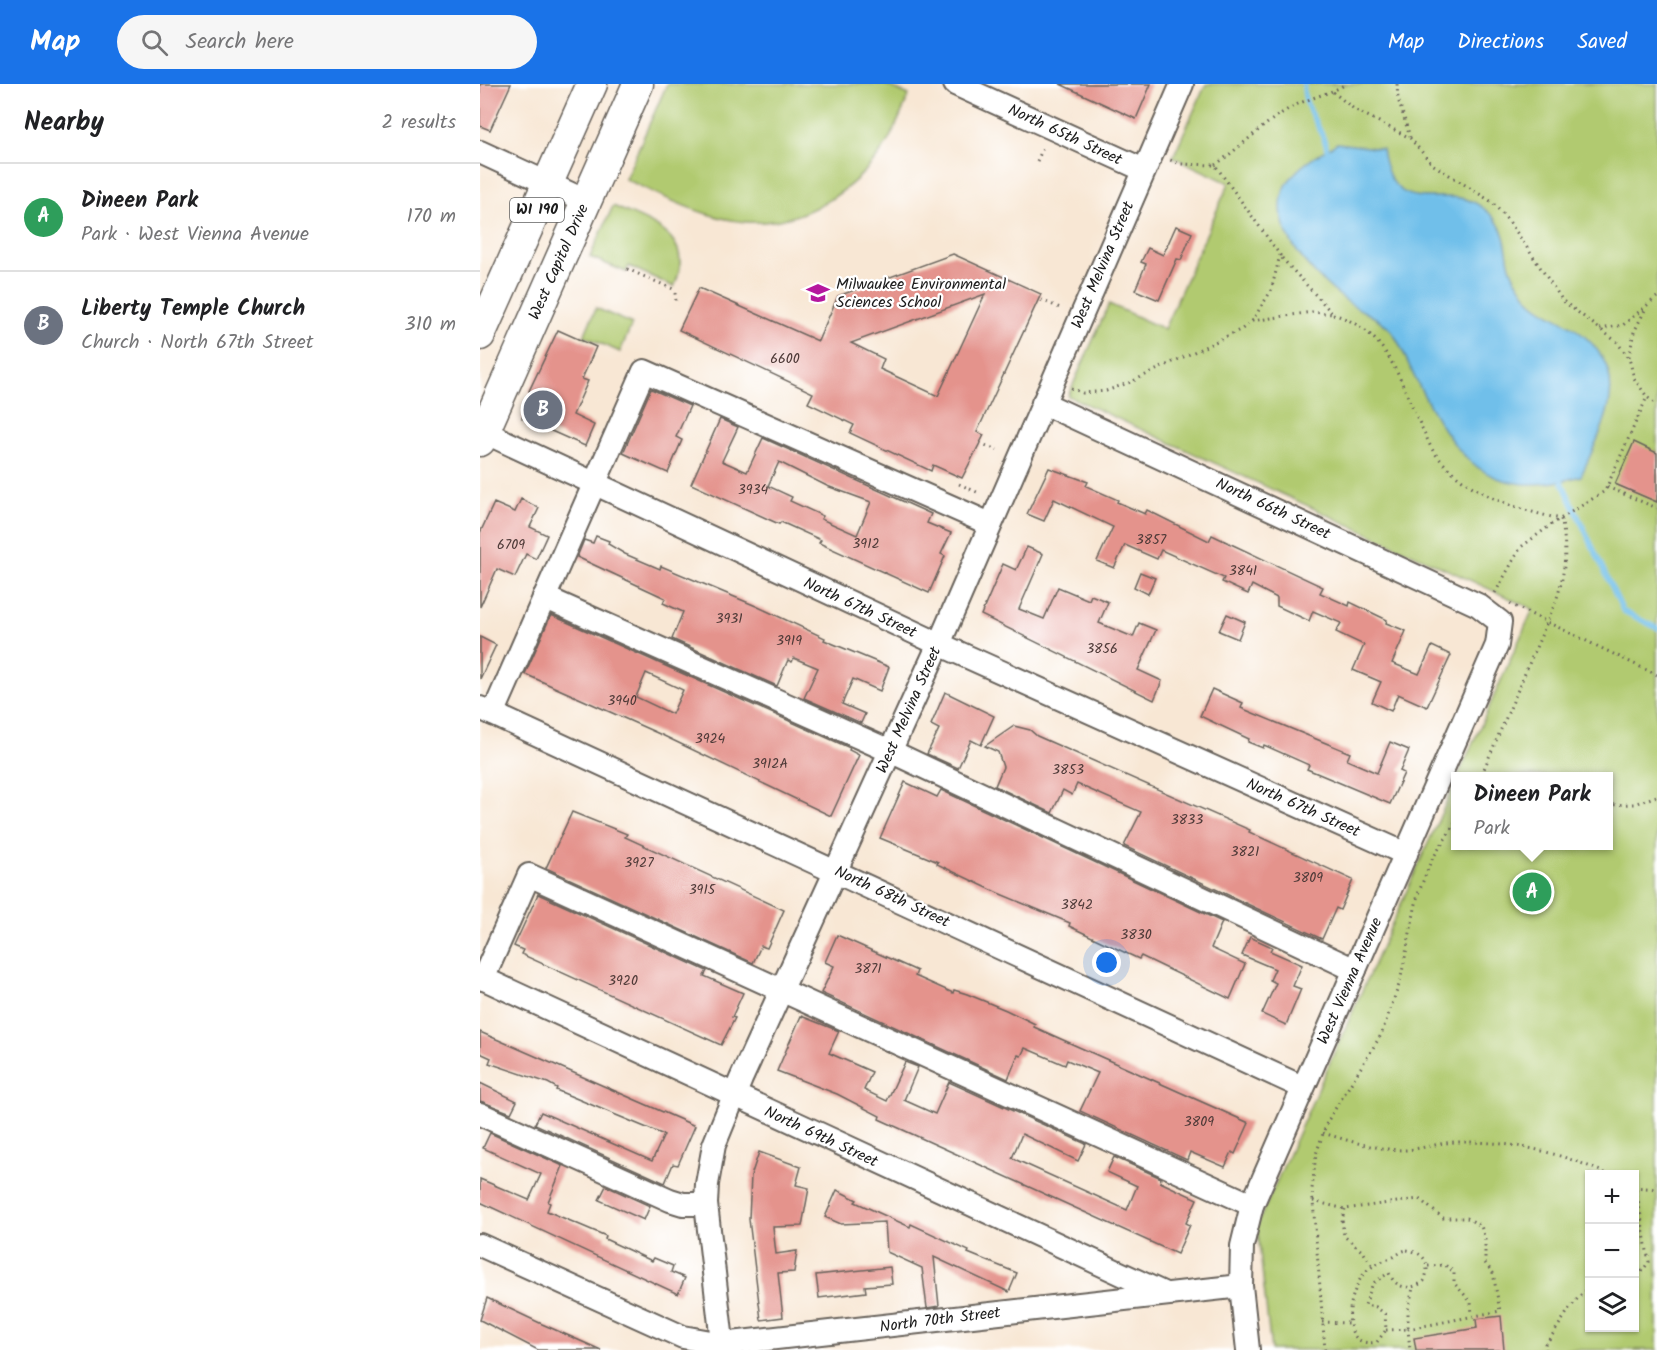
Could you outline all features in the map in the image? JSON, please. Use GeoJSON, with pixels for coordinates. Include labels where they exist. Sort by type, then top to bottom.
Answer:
{"type":"FeatureCollection","features":[{"type":"Feature","properties":{"kind":"main road","name":"WI 190"},"geometry":{"type":"LineString","coordinates":[[480,335],[592,84]]}},
{"type":"Feature","properties":{"kind":"main road","name":"West Capitol Drive"},"geometry":{"type":"LineString","coordinates":[[481,434],[638,84]]}},
{"type":"Feature","properties":{"kind":"street","name":"North 65th Street"},"geometry":{"type":"LineString","coordinates":[[955,84],[1144,170]]}},
{"type":"Feature","properties":{"kind":"street","name":"West Melvina Street"},"geometry":{"type":"LineString","coordinates":[[722,1347],[706,1204],[714,1145],[733,1096],[780,991],[939,644],[1182,84]]}},
{"type":"Feature","properties":{"kind":"street"},"geometry":{"type":"LineString","coordinates":[[480,152],[586,201]]}},
{"type":"Feature","properties":{"kind":"street"},"geometry":{"type":"LineString","coordinates":[[487,711],[544,597],[644,371],[990,524]]}},
{"type":"Feature","properties":{"kind":"street","name":"North 66th Street"},"geometry":{"type":"LineString","coordinates":[[1042,403],[1478,605],[1502,611]]}},
{"type":"Feature","properties":{"kind":"street","name":"North 67th Street"},"geometry":{"type":"LineString","coordinates":[[481,434],[594,483],[939,644],[1406,854]]}},
{"type":"Feature","properties":{"kind":"street"},"geometry":{"type":"LineString","coordinates":[[544,597],[890,751],[1355,970]]}},
{"type":"Feature","properties":{"kind":"street","name":"West Vienna Avenue"},"geometry":{"type":"LineString","coordinates":[[1248,1350],[1241,1286],[1242,1245],[1252,1205],[1497,645],[1502,611]]}},
{"type":"Feature","properties":{"kind":"street","name":"North 68th Street"},"geometry":{"type":"LineString","coordinates":[[487,711],[1302,1087]]}},
{"type":"Feature","properties":{"kind":"street"},"geometry":{"type":"LineString","coordinates":[[482,978],[529,875],[1252,1205]]}},
{"type":"Feature","properties":{"kind":"street","name":"North 69th Street"},"geometry":{"type":"LineString","coordinates":[[482,978],[1164,1294]]}},
{"type":"Feature","properties":{"kind":"street"},"geometry":{"type":"LineString","coordinates":[[480,1114],[670,1200],[683,1204],[706,1204]]}},
{"type":"Feature","properties":{"kind":"street","name":"North 70th Street"},"geometry":{"type":"LineString","coordinates":[[480,1245],[683,1337],[722,1347],[1241,1286]]}},
{"type":"Feature","properties":{"kind":"path"},"geometry":{"type":"LineString","coordinates":[[1163,157],[1180,164],[1215,165],[1242,146],[1261,127],[1295,106],[1333,92],[1346,84]]}},
{"type":"Feature","properties":{"kind":"path"},"geometry":{"type":"LineString","coordinates":[[1397,84],[1398,99],[1410,138]]}},
{"type":"Feature","properties":{"kind":"path"},"geometry":{"type":"LineString","coordinates":[[1333,92],[1354,109],[1410,138],[1432,164],[1492,202],[1511,224],[1563,301],[1617,342],[1629,358],[1634,378],[1647,397],[1657,405]]}},
{"type":"Feature","properties":{"kind":"path"},"geometry":{"type":"LineString","coordinates":[[1038,161],[1044,148]]}},
{"type":"Feature","properties":{"kind":"path"},"geometry":{"type":"LineString","coordinates":[[1215,165],[1280,255],[1333,314]]}},
{"type":"Feature","properties":{"kind":"path"},"geometry":{"type":"LineString","coordinates":[[1252,321],[1271,291],[1280,255]]}},
{"type":"Feature","properties":{"kind":"path"},"geometry":{"type":"LineString","coordinates":[[627,269],[674,291],[676,302]]}},
{"type":"Feature","properties":{"kind":"path"},"geometry":{"type":"LineString","coordinates":[[1600,329],[1623,325],[1657,297]]}},
{"type":"Feature","properties":{"kind":"path"},"geometry":{"type":"LineString","coordinates":[[1041,300],[1060,308]]}},
{"type":"Feature","properties":{"kind":"path"},"geometry":{"type":"LineString","coordinates":[[1629,358],[1635,332],[1646,308]]}},
{"type":"Feature","properties":{"kind":"path"},"geometry":{"type":"LineString","coordinates":[[1053,381],[1083,393],[1106,391],[1221,340],[1252,321],[1312,312],[1333,314],[1358,324],[1378,340],[1401,380],[1433,450],[1446,466],[1502,504],[1561,519]]}},
{"type":"Feature","properties":{"kind":"path"},"geometry":{"type":"LineString","coordinates":[[1494,596],[1521,547],[1586,504],[1607,487],[1647,397]]}},
{"type":"Feature","properties":{"kind":"path"},"geometry":{"type":"LineString","coordinates":[[980,443],[997,450]]}},
{"type":"Feature","properties":{"kind":"path"},"geometry":{"type":"LineString","coordinates":[[959,484],[979,493]]}},
{"type":"Feature","properties":{"kind":"path"},"geometry":{"type":"LineString","coordinates":[[1607,487],[1657,508]]}},
{"type":"Feature","properties":{"kind":"path"},"geometry":{"type":"LineString","coordinates":[[1483,772],[1564,577],[1565,561],[1561,519]]}},
{"type":"Feature","properties":{"kind":"path"},"geometry":{"type":"LineString","coordinates":[[1502,611],[1546,621],[1657,675]]}},
{"type":"Feature","properties":{"kind":"path"},"geometry":{"type":"LineString","coordinates":[[1613,805],[1634,804],[1657,796]]}},
{"type":"Feature","properties":{"kind":"path"},"geometry":{"type":"LineString","coordinates":[[1325,1350],[1313,1201],[1316,1154],[1327,1122],[1381,1035],[1400,982],[1418,894],[1431,861],[1451,828]]}},
{"type":"Feature","properties":{"kind":"path"},"geometry":{"type":"LineString","coordinates":[[1323,1133],[1362,1145],[1405,1150],[1454,1142],[1506,1144],[1552,1152],[1597,1170]]}},
{"type":"Feature","properties":{"kind":"path"},"geometry":{"type":"LineString","coordinates":[[1639,1187],[1657,1189]]}},
{"type":"Feature","properties":{"kind":"path"},"geometry":{"type":"LineString","coordinates":[[1313,1201],[1345,1209],[1419,1199],[1443,1218],[1467,1218],[1481,1226],[1485,1239],[1485,1263],[1493,1273],[1500,1311],[1472,1314],[1408,1329],[1386,1330]]}},
{"type":"Feature","properties":{"kind":"path"},"geometry":{"type":"LineString","coordinates":[[1637,1278],[1649,1262],[1639,1204]]}},
{"type":"Feature","properties":{"kind":"path"},"geometry":{"type":"LineString","coordinates":[[1345,1209],[1342,1220],[1344,1236],[1364,1252],[1372,1266]]}},
{"type":"Feature","properties":{"kind":"path"},"geometry":{"type":"LineString","coordinates":[[1407,1250],[1421,1255],[1428,1266],[1424,1281],[1413,1288],[1400,1286],[1389,1273],[1373,1283],[1365,1305],[1376,1307],[1384,1314],[1386,1330],[1377,1342],[1364,1344],[1352,1336],[1349,1323],[1354,1292],[1364,1274],[1372,1266],[1407,1250]]}},
{"type":"Feature","properties":{"kind":"path"},"geometry":{"type":"LineString","coordinates":[[1428,1266],[1445,1265],[1454,1272],[1454,1282],[1471,1302],[1472,1314]]}},
{"type":"Feature","properties":{"kind":"path"},"geometry":{"type":"LineString","coordinates":[[1410,1350],[1408,1310],[1413,1288]]}},
{"type":"Feature","properties":{"kind":"path"},"geometry":{"type":"LineString","coordinates":[[1546,1350],[1545,1344],[1557,1331],[1573,1304],[1585,1290]]}},
{"type":"Feature","properties":{"kind":"path"},"geometry":{"type":"LineString","coordinates":[[1322,1322],[1349,1323]]}},
{"type":"Feature","properties":{"kind":"green space"},"geometry":{"type":"Polygon","coordinates":[[[667,84],[884,84],[909,95],[885,146],[873,162],[843,191],[807,212],[767,222],[746,222],[699,212],[625,179],[667,84]]]}},
{"type":"Feature","properties":{"kind":"green space"},"geometry":{"type":"Polygon","coordinates":[[[1206,84],[1657,84],[1657,1350],[1271,1350],[1257,1225],[1451,792],[1451,850],[1613,850],[1613,772],[1460,772],[1533,609],[1068,396],[1109,304],[1164,329],[1229,183],[1173,157],[1206,84]]]}},
{"type":"Feature","properties":{"kind":"green space"},"geometry":{"type":"Polygon","coordinates":[[[613,206],[655,225],[675,243],[680,255],[680,269],[674,287],[629,266],[626,272],[590,257],[613,206]]]}},
{"type":"Feature","properties":{"kind":"green space"},"geometry":{"type":"Polygon","coordinates":[[[596,308],[632,324],[620,352],[584,336],[596,308]]]}},
{"type":"Feature","properties":{"kind":"water"},"geometry":{"type":"Polygon","coordinates":[[[1337,143],[1382,149],[1388,173],[1397,187],[1409,194],[1422,197],[1452,197],[1467,200],[1482,207],[1500,226],[1512,273],[1527,297],[1541,309],[1574,328],[1593,345],[1605,362],[1610,379],[1610,397],[1606,416],[1581,476],[1548,483],[1520,483],[1497,478],[1477,467],[1460,451],[1444,430],[1390,329],[1381,321],[1353,306],[1305,262],[1284,226],[1281,208],[1284,189],[1300,168],[1337,143]]]}},
{"type":"Feature","properties":{"kind":"building"},"geometry":{"type":"Polygon","coordinates":[[[480,84],[511,84],[490,130],[480,126],[480,84]]]}},
{"type":"Feature","properties":{"kind":"building"},"geometry":{"type":"Polygon","coordinates":[[[1060,84],[1151,84],[1136,119],[1060,84]]]}},
{"type":"Feature","properties":{"kind":"building"},"geometry":{"type":"Polygon","coordinates":[[[1176,226],[1192,233],[1181,260],[1177,259],[1159,300],[1135,290],[1146,264],[1141,262],[1148,248],[1163,255],[1176,226]]]}},
{"type":"Feature","properties":{"kind":"building"},"geometry":{"type":"Polygon","coordinates":[[[953,254],[1041,294],[977,432],[984,435],[962,478],[933,465],[931,471],[850,433],[854,425],[808,403],[813,393],[679,330],[699,288],[818,341],[838,296],[953,254]],[[985,294],[851,343],[884,359],[880,369],[938,396],[985,294]]]}},
{"type":"Feature","properties":{"kind":"building"},"geometry":{"type":"Polygon","coordinates":[[[558,330],[596,347],[582,379],[588,381],[573,415],[594,425],[585,446],[522,418],[533,393],[529,391],[558,330]]]}},
{"type":"Feature","properties":{"kind":"building"},"geometry":{"type":"Polygon","coordinates":[[[651,389],[690,406],[676,437],[682,440],[668,473],[623,453],[651,389]]]}},
{"type":"Feature","properties":{"kind":"building"},"geometry":{"type":"Polygon","coordinates":[[[720,419],[738,427],[722,461],[747,472],[763,438],[931,514],[927,523],[951,533],[941,554],[945,556],[929,593],[819,543],[821,540],[781,522],[779,524],[691,484],[720,419]],[[779,462],[768,486],[792,497],[790,501],[823,516],[821,519],[857,535],[871,502],[827,486],[779,462]]]}},
{"type":"Feature","properties":{"kind":"building"},"geometry":{"type":"Polygon","coordinates":[[[1634,442],[1657,453],[1657,502],[1615,484],[1634,442]]]}},
{"type":"Feature","properties":{"kind":"building"},"geometry":{"type":"Polygon","coordinates":[[[1049,468],[1088,482],[1086,486],[1118,500],[1117,502],[1145,514],[1147,510],[1209,541],[1212,535],[1323,587],[1320,593],[1349,606],[1350,602],[1387,620],[1386,623],[1406,631],[1392,663],[1419,674],[1432,646],[1451,655],[1427,707],[1398,694],[1391,711],[1372,702],[1381,682],[1353,670],[1364,645],[1336,632],[1341,623],[1313,611],[1309,621],[1277,606],[1277,598],[1252,585],[1248,594],[1222,582],[1224,578],[1161,550],[1157,559],[1125,545],[1114,568],[1097,561],[1113,527],[1054,499],[1044,521],[1027,514],[1049,468]]]}},
{"type":"Feature","properties":{"kind":"building"},"geometry":{"type":"Polygon","coordinates":[[[521,499],[539,508],[530,527],[547,535],[536,559],[526,554],[515,577],[497,569],[480,607],[480,533],[494,503],[515,512],[521,499]]]}},
{"type":"Feature","properties":{"kind":"building"},"geometry":{"type":"Polygon","coordinates":[[[596,536],[609,541],[608,544],[625,554],[660,569],[661,566],[756,606],[825,638],[824,640],[889,667],[880,691],[853,679],[842,704],[865,714],[861,723],[804,698],[818,668],[794,658],[792,662],[788,660],[777,686],[672,639],[683,612],[663,603],[665,598],[577,557],[584,540],[593,543],[596,536]]]}},
{"type":"Feature","properties":{"kind":"building"},"geometry":{"type":"Polygon","coordinates":[[[1027,547],[1043,554],[1019,609],[1044,619],[1058,587],[1089,600],[1091,595],[1108,602],[1099,623],[1133,637],[1139,623],[1156,630],[1138,670],[1162,681],[1154,700],[981,615],[1003,564],[1016,570],[1027,547]]]}},
{"type":"Feature","properties":{"kind":"building"},"geometry":{"type":"Polygon","coordinates":[[[1140,572],[1155,578],[1148,594],[1134,587],[1140,572]]]}},
{"type":"Feature","properties":{"kind":"building"},"geometry":{"type":"Polygon","coordinates":[[[1227,614],[1245,622],[1238,639],[1219,631],[1227,614]]]}},
{"type":"Feature","properties":{"kind":"building"},"geometry":{"type":"Polygon","coordinates":[[[551,615],[850,748],[849,750],[859,755],[831,816],[664,736],[525,674],[551,615]],[[646,673],[636,697],[672,714],[683,690],[646,673]]]}},
{"type":"Feature","properties":{"kind":"building"},"geometry":{"type":"Polygon","coordinates":[[[480,637],[496,645],[480,679],[480,637]]]}},
{"type":"Feature","properties":{"kind":"building"},"geometry":{"type":"Polygon","coordinates":[[[1212,689],[1243,703],[1241,708],[1350,753],[1347,760],[1377,773],[1390,742],[1409,750],[1400,771],[1404,773],[1390,804],[1307,769],[1309,765],[1264,745],[1263,748],[1248,742],[1249,739],[1200,716],[1212,689]]]}},
{"type":"Feature","properties":{"kind":"building"},"geometry":{"type":"Polygon","coordinates":[[[945,692],[994,716],[981,745],[971,740],[958,768],[927,754],[939,729],[931,725],[945,692]]]}},
{"type":"Feature","properties":{"kind":"building"},"geometry":{"type":"Polygon","coordinates":[[[1014,726],[1030,730],[1037,736],[1250,830],[1249,832],[1353,880],[1340,910],[1336,908],[1322,939],[1124,846],[1141,812],[1077,784],[1072,795],[1063,790],[1052,813],[995,786],[1003,767],[998,752],[985,746],[1014,726]]]}},
{"type":"Feature","properties":{"kind":"building"},"geometry":{"type":"Polygon","coordinates":[[[905,782],[937,797],[941,790],[1222,922],[1211,948],[1245,964],[1230,999],[1141,956],[1139,959],[1069,926],[1070,923],[998,893],[937,864],[938,862],[880,838],[905,782]]]}},
{"type":"Feature","properties":{"kind":"building"},"geometry":{"type":"Polygon","coordinates":[[[572,812],[627,834],[625,837],[784,910],[767,948],[761,946],[753,963],[546,868],[572,812]]]}},
{"type":"Feature","properties":{"kind":"building"},"geometry":{"type":"Polygon","coordinates":[[[538,894],[707,971],[704,976],[743,993],[732,1017],[735,1018],[721,1045],[521,954],[523,950],[514,946],[538,894]]]}},
{"type":"Feature","properties":{"kind":"building"},"geometry":{"type":"Polygon","coordinates":[[[837,935],[917,971],[915,976],[953,993],[954,990],[967,994],[1006,1010],[1035,1024],[1034,1027],[1249,1123],[1235,1154],[1232,1152],[1225,1167],[1190,1152],[1187,1160],[1080,1111],[1098,1073],[1067,1060],[1065,1065],[1025,1048],[1021,1056],[1018,1055],[1008,1079],[821,993],[834,966],[825,962],[837,935]]]}},
{"type":"Feature","properties":{"kind":"building"},"geometry":{"type":"Polygon","coordinates":[[[1250,937],[1272,947],[1270,951],[1302,965],[1293,986],[1301,989],[1286,1025],[1262,1014],[1276,983],[1270,980],[1275,969],[1242,955],[1250,937]]]}},
{"type":"Feature","properties":{"kind":"building"},"geometry":{"type":"Polygon","coordinates":[[[801,1016],[839,1031],[829,1053],[872,1072],[864,1090],[887,1101],[905,1062],[918,1067],[904,1100],[935,1114],[949,1082],[1086,1144],[1078,1161],[1022,1134],[1012,1158],[1127,1210],[1137,1186],[1107,1172],[1114,1157],[1161,1178],[1160,1182],[1197,1199],[1186,1223],[1190,1225],[1177,1254],[879,1119],[880,1116],[837,1094],[777,1071],[801,1016]]]}},
{"type":"Feature","properties":{"kind":"building"},"geometry":{"type":"Polygon","coordinates":[[[480,1032],[695,1126],[678,1165],[673,1164],[665,1183],[535,1124],[541,1112],[652,1161],[664,1135],[556,1090],[557,1088],[548,1083],[489,1063],[491,1058],[480,1053],[480,1032]]]}},
{"type":"Feature","properties":{"kind":"building"},"geometry":{"type":"Polygon","coordinates":[[[480,1083],[517,1101],[511,1113],[480,1101],[480,1083]]]}},
{"type":"Feature","properties":{"kind":"building"},"geometry":{"type":"Polygon","coordinates":[[[490,1133],[563,1166],[548,1202],[550,1203],[547,1211],[606,1236],[605,1239],[652,1261],[654,1258],[673,1266],[671,1272],[685,1278],[678,1294],[480,1202],[480,1179],[529,1200],[541,1174],[483,1148],[490,1133]]]}},
{"type":"Feature","properties":{"kind":"building"},"geometry":{"type":"Polygon","coordinates":[[[759,1152],[801,1167],[796,1185],[809,1188],[802,1226],[773,1227],[776,1254],[797,1251],[794,1272],[778,1273],[783,1317],[761,1320],[749,1219],[751,1176],[759,1152]]]}},
{"type":"Feature","properties":{"kind":"building"},"geometry":{"type":"Polygon","coordinates":[[[606,1186],[650,1206],[644,1220],[599,1200],[606,1186]]]}},
{"type":"Feature","properties":{"kind":"building"},"geometry":{"type":"Polygon","coordinates":[[[837,1190],[857,1200],[855,1202],[910,1227],[911,1224],[969,1251],[968,1253],[1017,1273],[1009,1292],[934,1257],[939,1306],[927,1308],[922,1268],[887,1252],[885,1222],[841,1224],[825,1217],[837,1190]]]}},
{"type":"Feature","properties":{"kind":"building"},"geometry":{"type":"Polygon","coordinates":[[[890,1267],[892,1284],[865,1286],[866,1292],[819,1298],[816,1275],[890,1267]]]}},
{"type":"Feature","properties":{"kind":"building"},"geometry":{"type":"Polygon","coordinates":[[[487,1298],[601,1350],[538,1350],[480,1320],[487,1298]]]}},
{"type":"Feature","properties":{"kind":"building"},"geometry":{"type":"Polygon","coordinates":[[[1501,1316],[1504,1350],[1416,1350],[1414,1338],[1477,1328],[1476,1319],[1501,1316]]]}},
{"type":"Feature","properties":{"kind":"waterway"},"geometry":{"type":"LineString","coordinates":[[1304,84],[1306,102],[1327,150]]}},
{"type":"Feature","properties":{"kind":"waterway"},"geometry":{"type":"LineString","coordinates":[[1562,482],[1623,611],[1657,628]]}},
{"type":"Feature","properties":{"kind":"place","name":"Milwaukee Environmental Sciences School"},"geometry":{"type":"Point","coordinates":[818,293]}},
{"type":"Feature","properties":{"kind":"place","name":"Liberty Temple Church"},"geometry":{"type":"Point","coordinates":[543,410]}},
{"type":"Feature","properties":{"kind":"place","name":"Dineen Park"},"geometry":{"type":"Point","coordinates":[1532,892]}}]}
